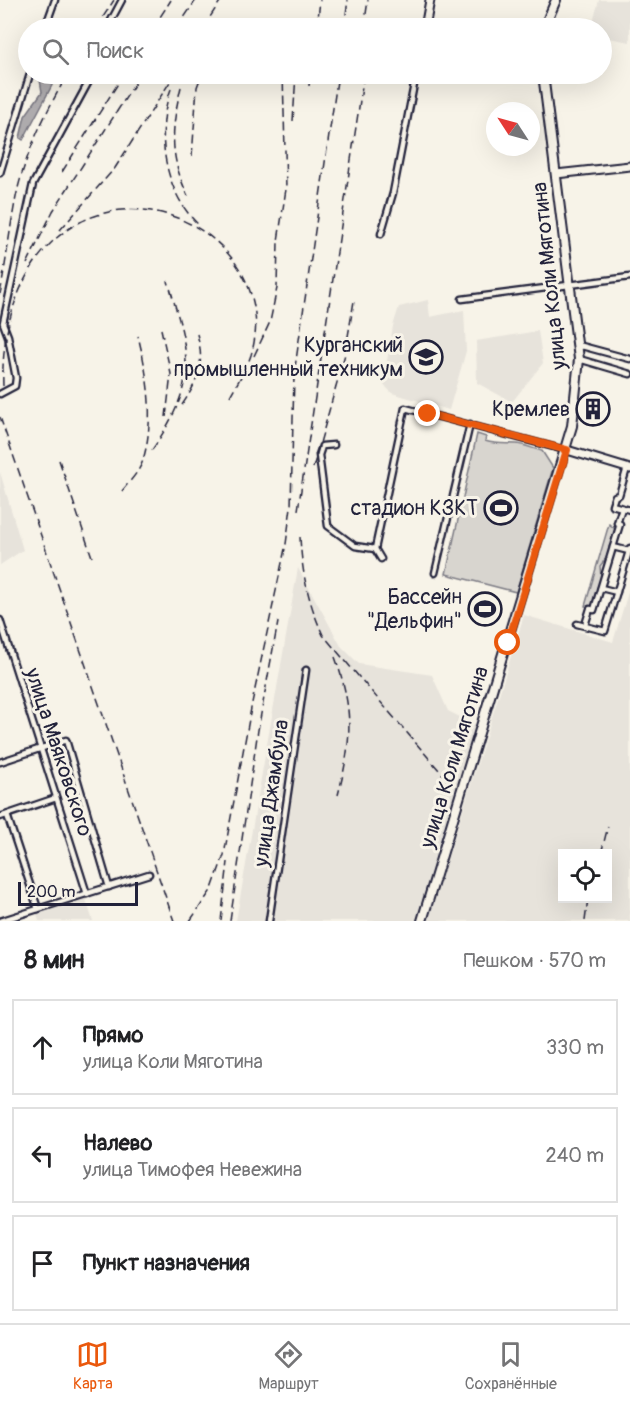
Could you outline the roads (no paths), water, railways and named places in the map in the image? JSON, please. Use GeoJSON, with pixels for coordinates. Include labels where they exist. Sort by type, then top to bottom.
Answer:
{"type":"FeatureCollection","features":[{"type":"Feature","properties":{"kind":"main road"},"geometry":{"type":"LineString","coordinates":[[548,18],[556,0]]}},
{"type":"Feature","properties":{"kind":"main road","name":"улица Коли Мяготина"},"geometry":{"type":"LineString","coordinates":[[422,921],[567,450],[574,414],[579,359],[578,345],[544,84]]}},
{"type":"Feature","properties":{"kind":"street"},"geometry":{"type":"LineString","coordinates":[[49,18],[55,0]]}},
{"type":"Feature","properties":{"kind":"street"},"geometry":{"type":"LineString","coordinates":[[112,18],[122,0]]}},
{"type":"Feature","properties":{"kind":"street"},"geometry":{"type":"LineString","coordinates":[[427,18],[430,0]]}},
{"type":"Feature","properties":{"kind":"street"},"geometry":{"type":"LineString","coordinates":[[0,173],[27,84]]}},
{"type":"Feature","properties":{"kind":"street"},"geometry":{"type":"LineString","coordinates":[[0,394],[15,386],[16,378],[8,336],[3,323],[33,184],[88,84]]}},
{"type":"Feature","properties":{"kind":"street"},"geometry":{"type":"LineString","coordinates":[[381,234],[393,193],[414,84]]}},
{"type":"Feature","properties":{"kind":"street"},"geometry":{"type":"LineString","coordinates":[[556,174],[630,166]]}},
{"type":"Feature","properties":{"kind":"street"},"geometry":{"type":"LineString","coordinates":[[462,299],[630,277]]}},
{"type":"Feature","properties":{"kind":"street"},"geometry":{"type":"LineString","coordinates":[[578,345],[630,359]]}},
{"type":"Feature","properties":{"kind":"street"},"geometry":{"type":"LineString","coordinates":[[579,359],[630,374]]}},
{"type":"Feature","properties":{"kind":"street"},"geometry":{"type":"LineString","coordinates":[[381,559],[375,549],[405,408],[567,450],[628,469],[619,495],[615,496],[612,505],[630,510]]}},
{"type":"Feature","properties":{"kind":"street"},"geometry":{"type":"LineString","coordinates":[[435,573],[470,424]]}},
{"type":"Feature","properties":{"kind":"street"},"geometry":{"type":"LineString","coordinates":[[334,445],[322,446],[319,455],[328,526],[355,546],[375,549]]}},
{"type":"Feature","properties":{"kind":"street"},"geometry":{"type":"LineString","coordinates":[[585,626],[601,588],[622,508]]}},
{"type":"Feature","properties":{"kind":"street"},"geometry":{"type":"LineString","coordinates":[[577,624],[605,632],[630,550],[613,547]]}},
{"type":"Feature","properties":{"kind":"street"},"geometry":{"type":"LineString","coordinates":[[601,588],[617,592]]}},
{"type":"Feature","properties":{"kind":"street","name":"улица Маяковского"},"geometry":{"type":"LineString","coordinates":[[0,620],[87,894]]}},
{"type":"Feature","properties":{"kind":"street","name":"улица Джамбула"},"geometry":{"type":"LineString","coordinates":[[269,921],[306,670]]}},
{"type":"Feature","properties":{"kind":"street"},"geometry":{"type":"LineString","coordinates":[[0,762],[66,740],[109,887]]}},
{"type":"Feature","properties":{"kind":"street"},"geometry":{"type":"LineString","coordinates":[[0,817],[56,798]]}},
{"type":"Feature","properties":{"kind":"street"},"geometry":{"type":"LineString","coordinates":[[7,815],[38,909]]}},
{"type":"Feature","properties":{"kind":"street"},"geometry":{"type":"LineString","coordinates":[[0,921],[149,874]]}},
{"type":"Feature","properties":{"kind":"railway"},"geometry":{"type":"LineString","coordinates":[[102,18],[114,0]]}},
{"type":"Feature","properties":{"kind":"railway"},"geometry":{"type":"LineString","coordinates":[[159,18],[171,0]]}},
{"type":"Feature","properties":{"kind":"railway"},"geometry":{"type":"LineString","coordinates":[[184,18],[196,0]]}},
{"type":"Feature","properties":{"kind":"railway"},"geometry":{"type":"LineString","coordinates":[[209,18],[221,0]]}},
{"type":"Feature","properties":{"kind":"railway"},"geometry":{"type":"LineString","coordinates":[[318,18],[320,0]]}},
{"type":"Feature","properties":{"kind":"railway"},"geometry":{"type":"LineString","coordinates":[[345,18],[348,0]]}},
{"type":"Feature","properties":{"kind":"railway"},"geometry":{"type":"LineString","coordinates":[[365,18],[368,0]]}},
{"type":"Feature","properties":{"kind":"railway"},"geometry":{"type":"LineString","coordinates":[[0,294],[15,201],[22,173],[39,129],[62,84]]}},
{"type":"Feature","properties":{"kind":"railway"},"geometry":{"type":"LineString","coordinates":[[62,172],[118,84]]}},
{"type":"Feature","properties":{"kind":"railway"},"geometry":{"type":"LineString","coordinates":[[27,264],[53,211],[135,84]]}},
{"type":"Feature","properties":{"kind":"railway"},"geometry":{"type":"LineString","coordinates":[[60,230],[115,168],[169,84]]}},
{"type":"Feature","properties":{"kind":"railway"},"geometry":{"type":"LineString","coordinates":[[192,157],[198,84]]}},
{"type":"Feature","properties":{"kind":"railway"},"geometry":{"type":"LineString","coordinates":[[254,356],[270,322],[277,288],[278,241],[286,189],[283,84]]}},
{"type":"Feature","properties":{"kind":"railway"},"geometry":{"type":"LineString","coordinates":[[293,121],[295,84]]}},
{"type":"Feature","properties":{"kind":"railway"},"geometry":{"type":"LineString","coordinates":[[190,921],[212,889],[224,855],[252,703],[286,544],[291,507],[294,374],[337,84]]}},
{"type":"Feature","properties":{"kind":"railway"},"geometry":{"type":"LineString","coordinates":[[298,510],[362,84]]}},
{"type":"Feature","properties":{"kind":"railway"},"geometry":{"type":"LineString","coordinates":[[181,87],[175,116],[174,142],[177,168],[188,196]]}},
{"type":"Feature","properties":{"kind":"railway"},"geometry":{"type":"LineString","coordinates":[[171,89],[164,124],[166,161],[178,196],[187,212],[199,225]]}},
{"type":"Feature","properties":{"kind":"railway"},"geometry":{"type":"LineString","coordinates":[[3,386],[8,329],[15,302],[27,276],[42,253],[62,234],[86,220],[114,211],[144,210],[173,216],[200,229],[222,247],[240,270],[252,296],[256,325],[251,355],[230,396]]}},
{"type":"Feature","properties":{"kind":"railway"},"geometry":{"type":"LineString","coordinates":[[152,450],[177,405],[184,386],[186,368],[181,329],[168,281]]}},
{"type":"Feature","properties":{"kind":"railway"},"geometry":{"type":"LineString","coordinates":[[313,468],[345,354],[354,301]]}},
{"type":"Feature","properties":{"kind":"railway"},"geometry":{"type":"LineString","coordinates":[[161,329],[171,374],[166,417]]}},
{"type":"Feature","properties":{"kind":"railway"},"geometry":{"type":"LineString","coordinates":[[182,405],[199,371],[200,354],[197,334]]}},
{"type":"Feature","properties":{"kind":"railway"},"geometry":{"type":"LineString","coordinates":[[122,491],[142,464],[149,429],[149,398],[138,336]]}},
{"type":"Feature","properties":{"kind":"railway"},"geometry":{"type":"LineString","coordinates":[[0,417],[174,921]]}},
{"type":"Feature","properties":{"kind":"railway"},"geometry":{"type":"LineString","coordinates":[[59,460],[92,557]]}},
{"type":"Feature","properties":{"kind":"railway"},"geometry":{"type":"LineString","coordinates":[[300,537],[307,587],[313,611],[323,635],[451,784]]}},
{"type":"Feature","properties":{"kind":"railway"},"geometry":{"type":"LineString","coordinates":[[230,921],[258,730],[278,622]]}},
{"type":"Feature","properties":{"kind":"railway"},"geometry":{"type":"LineString","coordinates":[[335,657],[345,693],[349,726],[346,758],[338,795]]}},
{"type":"Feature","properties":{"kind":"railway"},"geometry":{"type":"LineString","coordinates":[[602,849],[608,826]]}},
{"type":"Feature","properties":{"kind":"railway"},"geometry":{"type":"LineString","coordinates":[[221,921],[228,862]]}},
{"type":"Feature","properties":{"kind":"railway"},"geometry":{"type":"LineString","coordinates":[[585,921],[587,903]]}},
{"type":"Feature","properties":{"kind":"place","name":"Курганский промышленный техникум"},"geometry":{"type":"Point","coordinates":[426,357]}},
{"type":"Feature","properties":{"kind":"place","name":"Кремлев"},"geometry":{"type":"Point","coordinates":[593,409]}},
{"type":"Feature","properties":{"kind":"place","name":"стадион КЗКТ"},"geometry":{"type":"Point","coordinates":[501,508]}},
{"type":"Feature","properties":{"kind":"place","name":"Бассейн \"Дельфин\""},"geometry":{"type":"Point","coordinates":[485,609]}}]}
